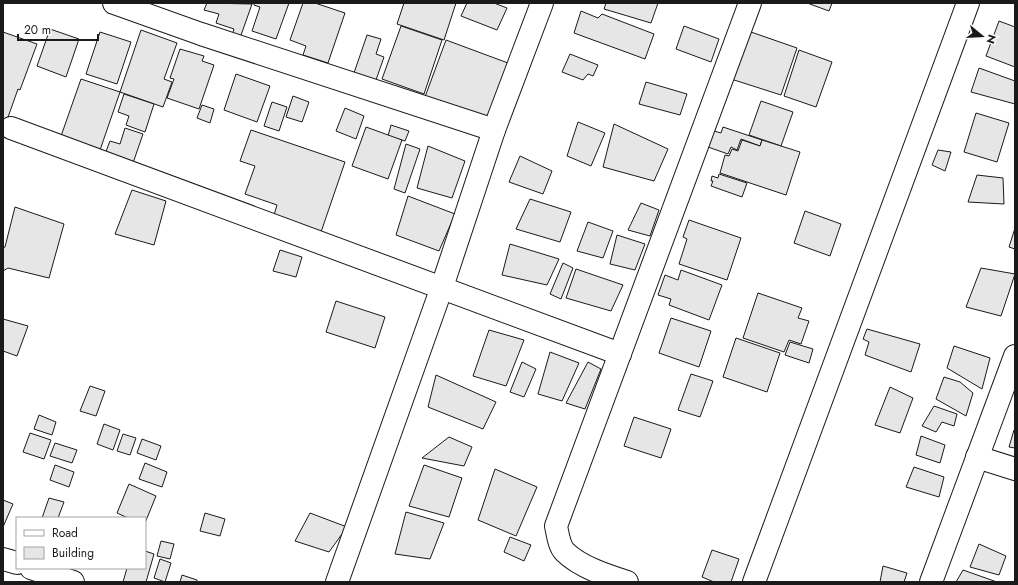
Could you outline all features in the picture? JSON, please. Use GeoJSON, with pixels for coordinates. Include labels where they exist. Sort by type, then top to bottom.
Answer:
{"type":"FeatureCollection","features":[{"type":"Feature","properties":{"kind":"street"},"geometry":{"type":"LineString","coordinates":[[114,3],[201,34],[494,130]]}},
{"type":"Feature","properties":{"kind":"street"},"geometry":{"type":"LineString","coordinates":[[337,582],[442,287],[494,130],[542,3]]}},
{"type":"Feature","properties":{"kind":"street"},"geometry":{"type":"LineString","coordinates":[[627,582],[583,565],[565,552],[558,539],[556,526],[750,3]]}},
{"type":"Feature","properties":{"kind":"street"},"geometry":{"type":"LineString","coordinates":[[754,582],[968,3]]}},
{"type":"Feature","properties":{"kind":"street"},"geometry":{"type":"LineString","coordinates":[[11,128],[620,354]]}},
{"type":"Feature","properties":{"kind":"street"},"geometry":{"type":"LineString","coordinates":[[930,582],[1015,356]]}},
{"type":"Feature","properties":{"kind":"street"},"geometry":{"type":"LineString","coordinates":[[977,457],[1015,469]]}},
{"type":"Feature","properties":{"kind":"street"},"geometry":{"type":"LineString","coordinates":[[3,559],[16,563]]}},
{"type":"Feature","properties":{"kind":"street"},"geometry":{"type":"LineString","coordinates":[[34,569],[74,582]]}},
{"type":"Feature","properties":{"kind":"building"},"geometry":{"type":"Polygon","coordinates":[[[207,3],[252,4],[240,38],[232,35],[234,29],[216,23],[219,14],[204,10],[207,3]]]}},
{"type":"Feature","properties":{"kind":"building"},"geometry":{"type":"Polygon","coordinates":[[[254,3],[289,3],[276,39],[252,31],[260,7],[254,5],[254,3]]]}},
{"type":"Feature","properties":{"kind":"building"},"geometry":{"type":"Polygon","coordinates":[[[303,3],[315,3],[345,13],[328,63],[303,55],[306,46],[290,40],[303,3]]]}},
{"type":"Feature","properties":{"kind":"building"},"geometry":{"type":"Polygon","coordinates":[[[404,3],[456,3],[444,40],[397,24],[404,3]]]}},
{"type":"Feature","properties":{"kind":"building"},"geometry":{"type":"Polygon","coordinates":[[[467,3],[494,3],[507,8],[497,30],[461,16],[467,3]]]}},
{"type":"Feature","properties":{"kind":"building"},"geometry":{"type":"Polygon","coordinates":[[[606,3],[658,3],[651,23],[604,9],[606,3]]]}},
{"type":"Feature","properties":{"kind":"building"},"geometry":{"type":"Polygon","coordinates":[[[807,3],[832,3],[829,11],[807,3]]]}},
{"type":"Feature","properties":{"kind":"building"},"geometry":{"type":"Polygon","coordinates":[[[581,11],[598,18],[602,14],[654,34],[645,59],[574,33],[581,11]]]}},
{"type":"Feature","properties":{"kind":"building"},"geometry":{"type":"Polygon","coordinates":[[[999,21],[1015,27],[1015,67],[986,56],[999,21]]]}},
{"type":"Feature","properties":{"kind":"building"},"geometry":{"type":"Polygon","coordinates":[[[401,26],[442,40],[424,94],[382,79],[401,26]]]}},
{"type":"Feature","properties":{"kind":"building"},"geometry":{"type":"Polygon","coordinates":[[[684,26],[719,39],[711,62],[676,49],[684,26]]]}},
{"type":"Feature","properties":{"kind":"building"},"geometry":{"type":"Polygon","coordinates":[[[50,29],[79,39],[66,77],[37,66],[50,29]]]}},
{"type":"Feature","properties":{"kind":"building"},"geometry":{"type":"Polygon","coordinates":[[[141,30],[177,43],[164,79],[172,82],[163,107],[120,92],[141,30]]]}},
{"type":"Feature","properties":{"kind":"building"},"geometry":{"type":"Polygon","coordinates":[[[748,31],[797,48],[781,95],[731,79],[748,31]]]}},
{"type":"Feature","properties":{"kind":"building"},"geometry":{"type":"Polygon","coordinates":[[[3,32],[37,44],[7,120],[3,118],[3,32]]]}},
{"type":"Feature","properties":{"kind":"building"},"geometry":{"type":"Polygon","coordinates":[[[100,32],[131,42],[117,84],[86,74],[100,32]]]}},
{"type":"Feature","properties":{"kind":"building"},"geometry":{"type":"Polygon","coordinates":[[[367,35],[381,39],[376,54],[384,57],[376,80],[354,73],[367,35]]]}},
{"type":"Feature","properties":{"kind":"building"},"geometry":{"type":"Polygon","coordinates":[[[446,40],[508,63],[487,118],[425,97],[446,40]]]}},
{"type":"Feature","properties":{"kind":"building"},"geometry":{"type":"Polygon","coordinates":[[[180,49],[204,56],[202,61],[214,65],[199,109],[167,98],[174,79],[170,78],[180,49]]]}},
{"type":"Feature","properties":{"kind":"building"},"geometry":{"type":"Polygon","coordinates":[[[799,50],[832,62],[816,107],[784,96],[799,50]]]}},
{"type":"Feature","properties":{"kind":"building"},"geometry":{"type":"Polygon","coordinates":[[[570,54],[598,65],[593,76],[588,74],[583,80],[562,72],[570,54]]]}},
{"type":"Feature","properties":{"kind":"building"},"geometry":{"type":"Polygon","coordinates":[[[979,68],[1015,81],[1015,104],[971,92],[979,68]]]}},
{"type":"Feature","properties":{"kind":"building"},"geometry":{"type":"Polygon","coordinates":[[[236,74],[270,86],[257,122],[224,110],[236,74]]]}},
{"type":"Feature","properties":{"kind":"building"},"geometry":{"type":"Polygon","coordinates":[[[81,79],[120,92],[99,153],[60,139],[81,79]]]}},
{"type":"Feature","properties":{"kind":"building"},"geometry":{"type":"Polygon","coordinates":[[[646,82],[687,94],[680,115],[639,104],[646,82]]]}},
{"type":"Feature","properties":{"kind":"building"},"geometry":{"type":"Polygon","coordinates":[[[124,94],[154,104],[145,132],[126,125],[129,116],[118,112],[124,94]]]}},
{"type":"Feature","properties":{"kind":"building"},"geometry":{"type":"Polygon","coordinates":[[[293,96],[309,102],[302,122],[286,117],[293,96]]]}},
{"type":"Feature","properties":{"kind":"building"},"geometry":{"type":"Polygon","coordinates":[[[761,101],[793,112],[781,146],[749,135],[761,101]]]}},
{"type":"Feature","properties":{"kind":"building"},"geometry":{"type":"Polygon","coordinates":[[[272,102],[287,107],[279,131],[264,126],[272,102]]]}},
{"type":"Feature","properties":{"kind":"building"},"geometry":{"type":"Polygon","coordinates":[[[202,105],[214,109],[210,123],[197,118],[202,105]]]}},
{"type":"Feature","properties":{"kind":"building"},"geometry":{"type":"Polygon","coordinates":[[[345,108],[364,116],[356,139],[336,131],[345,108]]]}},
{"type":"Feature","properties":{"kind":"building"},"geometry":{"type":"Polygon","coordinates":[[[976,113],[1009,123],[997,162],[964,152],[976,113]]]}},
{"type":"Feature","properties":{"kind":"building"},"geometry":{"type":"Polygon","coordinates":[[[578,122],[605,133],[591,166],[567,156],[578,122]]]}},
{"type":"Feature","properties":{"kind":"building"},"geometry":{"type":"Polygon","coordinates":[[[614,124],[668,149],[654,181],[603,167],[614,124]]]}},
{"type":"Feature","properties":{"kind":"building"},"geometry":{"type":"Polygon","coordinates":[[[391,125],[409,131],[405,141],[388,136],[391,125]]]}},
{"type":"Feature","properties":{"kind":"building"},"geometry":{"type":"Polygon","coordinates":[[[366,127],[402,140],[388,179],[352,166],[366,127]]]}},
{"type":"Feature","properties":{"kind":"building"},"geometry":{"type":"Polygon","coordinates":[[[723,127],[762,140],[760,146],[741,139],[737,150],[731,147],[728,154],[708,147],[714,131],[721,133],[723,127]]]}},
{"type":"Feature","properties":{"kind":"building"},"geometry":{"type":"Polygon","coordinates":[[[125,128],[143,134],[133,163],[105,154],[110,141],[120,144],[125,128]]]}},
{"type":"Feature","properties":{"kind":"building"},"geometry":{"type":"Polygon","coordinates":[[[251,130],[345,162],[320,235],[274,215],[277,205],[245,194],[255,166],[240,161],[251,130]]]}},
{"type":"Feature","properties":{"kind":"building"},"geometry":{"type":"Polygon","coordinates":[[[742,140],[760,146],[762,140],[800,152],[786,195],[720,173],[725,155],[729,156],[732,149],[738,151],[742,140]]]}},
{"type":"Feature","properties":{"kind":"building"},"geometry":{"type":"Polygon","coordinates":[[[406,144],[420,149],[405,193],[394,189],[406,144]]]}},
{"type":"Feature","properties":{"kind":"building"},"geometry":{"type":"Polygon","coordinates":[[[428,146],[465,161],[452,198],[417,188],[428,146]]]}},
{"type":"Feature","properties":{"kind":"building"},"geometry":{"type":"Polygon","coordinates":[[[938,150],[951,152],[945,171],[932,165],[938,150]]]}},
{"type":"Feature","properties":{"kind":"building"},"geometry":{"type":"Polygon","coordinates":[[[520,156],[552,171],[543,194],[509,182],[520,156]]]}},
{"type":"Feature","properties":{"kind":"building"},"geometry":{"type":"Polygon","coordinates":[[[719,174],[747,183],[742,197],[711,186],[713,181],[711,181],[712,176],[718,178],[719,174]]]}},
{"type":"Feature","properties":{"kind":"building"},"geometry":{"type":"Polygon","coordinates":[[[977,175],[1003,178],[1004,204],[968,202],[977,175]]]}},
{"type":"Feature","properties":{"kind":"building"},"geometry":{"type":"Polygon","coordinates":[[[132,190],[166,201],[154,245],[115,234],[132,190]]]}},
{"type":"Feature","properties":{"kind":"building"},"geometry":{"type":"Polygon","coordinates":[[[408,196],[455,214],[439,251],[396,235],[408,196]]]}},
{"type":"Feature","properties":{"kind":"building"},"geometry":{"type":"Polygon","coordinates":[[[530,199],[571,212],[560,242],[516,229],[530,199]]]}},
{"type":"Feature","properties":{"kind":"building"},"geometry":{"type":"Polygon","coordinates":[[[641,203],[659,210],[650,236],[628,230],[641,203]]]}},
{"type":"Feature","properties":{"kind":"building"},"geometry":{"type":"Polygon","coordinates":[[[15,207],[64,224],[49,278],[8,268],[3,271],[3,248],[5,247],[15,207]]]}},
{"type":"Feature","properties":{"kind":"building"},"geometry":{"type":"Polygon","coordinates":[[[805,211],[841,224],[830,256],[794,243],[805,211]]]}},
{"type":"Feature","properties":{"kind":"building"},"geometry":{"type":"Polygon","coordinates":[[[689,220],[741,238],[727,280],[679,264],[687,239],[683,237],[689,220]]]}},
{"type":"Feature","properties":{"kind":"building"},"geometry":{"type":"Polygon","coordinates":[[[588,222],[613,231],[603,258],[577,251],[588,222]]]}},
{"type":"Feature","properties":{"kind":"building"},"geometry":{"type":"Polygon","coordinates":[[[1015,228],[1015,249],[1009,247],[1015,228]]]}},
{"type":"Feature","properties":{"kind":"building"},"geometry":{"type":"Polygon","coordinates":[[[617,235],[645,244],[635,270],[610,264],[617,235]]]}},
{"type":"Feature","properties":{"kind":"building"},"geometry":{"type":"Polygon","coordinates":[[[510,244],[559,259],[547,285],[502,275],[510,244]]]}},
{"type":"Feature","properties":{"kind":"building"},"geometry":{"type":"Polygon","coordinates":[[[280,250],[302,257],[296,277],[273,271],[280,250]]]}},
{"type":"Feature","properties":{"kind":"building"},"geometry":{"type":"Polygon","coordinates":[[[563,263],[573,268],[561,299],[550,294],[563,263]]]}},
{"type":"Feature","properties":{"kind":"building"},"geometry":{"type":"Polygon","coordinates":[[[981,268],[1015,274],[1001,316],[966,307],[981,268]]]}},
{"type":"Feature","properties":{"kind":"building"},"geometry":{"type":"Polygon","coordinates":[[[576,269],[623,285],[611,311],[566,298],[576,269]]]}},
{"type":"Feature","properties":{"kind":"building"},"geometry":{"type":"Polygon","coordinates":[[[681,270],[722,285],[709,320],[669,305],[671,299],[658,295],[665,275],[678,280],[681,270]]]}},
{"type":"Feature","properties":{"kind":"building"},"geometry":{"type":"Polygon","coordinates":[[[758,293],[802,308],[798,318],[809,321],[801,344],[789,340],[784,352],[743,338],[758,293]]]}},
{"type":"Feature","properties":{"kind":"building"},"geometry":{"type":"Polygon","coordinates":[[[336,301],[385,317],[375,348],[326,332],[336,301]]]}},
{"type":"Feature","properties":{"kind":"building"},"geometry":{"type":"Polygon","coordinates":[[[671,318],[711,331],[699,367],[659,353],[671,318]]]}},
{"type":"Feature","properties":{"kind":"building"},"geometry":{"type":"Polygon","coordinates":[[[3,319],[28,326],[17,356],[3,351],[3,319]]]}},
{"type":"Feature","properties":{"kind":"building"},"geometry":{"type":"Polygon","coordinates":[[[867,329],[920,344],[911,372],[865,355],[869,342],[863,339],[867,329]]]}},
{"type":"Feature","properties":{"kind":"building"},"geometry":{"type":"Polygon","coordinates":[[[489,330],[524,340],[506,386],[473,376],[489,330]]]}},
{"type":"Feature","properties":{"kind":"building"},"geometry":{"type":"Polygon","coordinates":[[[736,338],[780,353],[767,392],[723,377],[736,338]]]}},
{"type":"Feature","properties":{"kind":"building"},"geometry":{"type":"Polygon","coordinates":[[[790,342],[813,349],[809,363],[785,355],[790,342]]]}},
{"type":"Feature","properties":{"kind":"building"},"geometry":{"type":"Polygon","coordinates":[[[954,346],[990,358],[982,389],[947,368],[954,346]]]}},
{"type":"Feature","properties":{"kind":"building"},"geometry":{"type":"Polygon","coordinates":[[[550,352],[579,363],[562,401],[538,394],[550,352]]]}},
{"type":"Feature","properties":{"kind":"building"},"geometry":{"type":"Polygon","coordinates":[[[522,362],[536,369],[524,397],[510,392],[522,362]]]}},
{"type":"Feature","properties":{"kind":"building"},"geometry":{"type":"Polygon","coordinates":[[[588,362],[601,369],[585,409],[566,403],[588,362]]]}},
{"type":"Feature","properties":{"kind":"building"},"geometry":{"type":"Polygon","coordinates":[[[691,374],[713,381],[700,417],[678,410],[691,374]]]}},
{"type":"Feature","properties":{"kind":"building"},"geometry":{"type":"Polygon","coordinates":[[[436,375],[496,402],[483,429],[428,407],[436,375]]]}},
{"type":"Feature","properties":{"kind":"building"},"geometry":{"type":"Polygon","coordinates":[[[944,377],[960,382],[973,393],[966,416],[936,399],[944,377]]]}},
{"type":"Feature","properties":{"kind":"building"},"geometry":{"type":"Polygon","coordinates":[[[90,386],[105,391],[96,416],[80,411],[90,386]]]}},
{"type":"Feature","properties":{"kind":"building"},"geometry":{"type":"Polygon","coordinates":[[[890,387],[913,398],[900,433],[875,425],[890,387]]]}},
{"type":"Feature","properties":{"kind":"building"},"geometry":{"type":"Polygon","coordinates":[[[934,406],[957,414],[954,426],[942,422],[936,432],[922,426],[934,406]]]}},
{"type":"Feature","properties":{"kind":"building"},"geometry":{"type":"Polygon","coordinates":[[[39,415],[56,422],[52,435],[34,429],[39,415]]]}},
{"type":"Feature","properties":{"kind":"building"},"geometry":{"type":"Polygon","coordinates":[[[634,417],[671,429],[661,458],[624,446],[634,417]]]}},
{"type":"Feature","properties":{"kind":"building"},"geometry":{"type":"Polygon","coordinates":[[[104,424],[120,430],[113,450],[97,444],[104,424]]]}},
{"type":"Feature","properties":{"kind":"building"},"geometry":{"type":"Polygon","coordinates":[[[1015,430],[1015,448],[1009,447],[1015,430]]]}},
{"type":"Feature","properties":{"kind":"building"},"geometry":{"type":"Polygon","coordinates":[[[30,433],[51,440],[44,459],[23,452],[30,433]]]}},
{"type":"Feature","properties":{"kind":"building"},"geometry":{"type":"Polygon","coordinates":[[[123,434],[136,438],[130,455],[117,451],[123,434]]]}},
{"type":"Feature","properties":{"kind":"building"},"geometry":{"type":"Polygon","coordinates":[[[921,436],[945,445],[940,463],[916,455],[921,436]]]}},
{"type":"Feature","properties":{"kind":"building"},"geometry":{"type":"Polygon","coordinates":[[[449,437],[472,447],[464,466],[422,458],[449,437]]]}},
{"type":"Feature","properties":{"kind":"building"},"geometry":{"type":"Polygon","coordinates":[[[142,439],[161,446],[156,460],[137,453],[142,439]]]}},
{"type":"Feature","properties":{"kind":"building"},"geometry":{"type":"Polygon","coordinates":[[[55,443],[77,450],[72,463],[50,456],[55,443]]]}},
{"type":"Feature","properties":{"kind":"building"},"geometry":{"type":"Polygon","coordinates":[[[145,463],[167,472],[162,487],[139,479],[145,463]]]}},
{"type":"Feature","properties":{"kind":"building"},"geometry":{"type":"Polygon","coordinates":[[[55,465],[74,472],[69,487],[50,480],[55,465]]]}},
{"type":"Feature","properties":{"kind":"building"},"geometry":{"type":"Polygon","coordinates":[[[424,465],[462,478],[449,517],[409,506],[424,465]]]}},
{"type":"Feature","properties":{"kind":"building"},"geometry":{"type":"Polygon","coordinates":[[[914,467],[944,477],[939,497],[906,487],[914,467]]]}},
{"type":"Feature","properties":{"kind":"building"},"geometry":{"type":"Polygon","coordinates":[[[495,469],[537,487],[516,536],[478,520],[495,469]]]}},
{"type":"Feature","properties":{"kind":"building"},"geometry":{"type":"Polygon","coordinates":[[[129,484],[156,496],[146,521],[146,517],[126,517],[117,513],[129,484]]]}},
{"type":"Feature","properties":{"kind":"building"},"geometry":{"type":"Polygon","coordinates":[[[49,498],[64,502],[58,517],[42,517],[49,498]]]}},
{"type":"Feature","properties":{"kind":"building"},"geometry":{"type":"Polygon","coordinates":[[[3,500],[13,504],[3,527],[3,500]]]}},
{"type":"Feature","properties":{"kind":"building"},"geometry":{"type":"Polygon","coordinates":[[[406,512],[444,523],[430,559],[395,554],[406,512]]]}},
{"type":"Feature","properties":{"kind":"building"},"geometry":{"type":"Polygon","coordinates":[[[205,513],[225,519],[220,536],[200,531],[205,513]]]}},
{"type":"Feature","properties":{"kind":"building"},"geometry":{"type":"Polygon","coordinates":[[[310,513],[347,527],[329,552],[295,541],[310,513]]]}},
{"type":"Feature","properties":{"kind":"building"},"geometry":{"type":"Polygon","coordinates":[[[510,537],[531,545],[524,561],[504,552],[510,537]]]}},
{"type":"Feature","properties":{"kind":"building"},"geometry":{"type":"Polygon","coordinates":[[[161,541],[174,544],[170,559],[157,556],[161,541]]]}},
{"type":"Feature","properties":{"kind":"building"},"geometry":{"type":"Polygon","coordinates":[[[979,544],[1006,556],[999,575],[970,567],[979,544]]]}},
{"type":"Feature","properties":{"kind":"building"},"geometry":{"type":"Polygon","coordinates":[[[712,550],[739,559],[731,582],[714,582],[702,577],[712,550]]]}},
{"type":"Feature","properties":{"kind":"building"},"geometry":{"type":"Polygon","coordinates":[[[146,551],[154,554],[146,582],[123,582],[127,569],[146,569],[146,551]]]}},
{"type":"Feature","properties":{"kind":"building"},"geometry":{"type":"Polygon","coordinates":[[[160,559],[171,563],[165,582],[154,578],[160,559]]]}},
{"type":"Feature","properties":{"kind":"building"},"geometry":{"type":"Polygon","coordinates":[[[883,566],[907,573],[904,582],[880,582],[883,566]]]}},
{"type":"Feature","properties":{"kind":"building"},"geometry":{"type":"Polygon","coordinates":[[[963,570],[997,582],[956,582],[963,570]]]}},
{"type":"Feature","properties":{"kind":"building"},"geometry":{"type":"Polygon","coordinates":[[[182,575],[197,580],[197,582],[180,582],[182,575]]]}}]}
